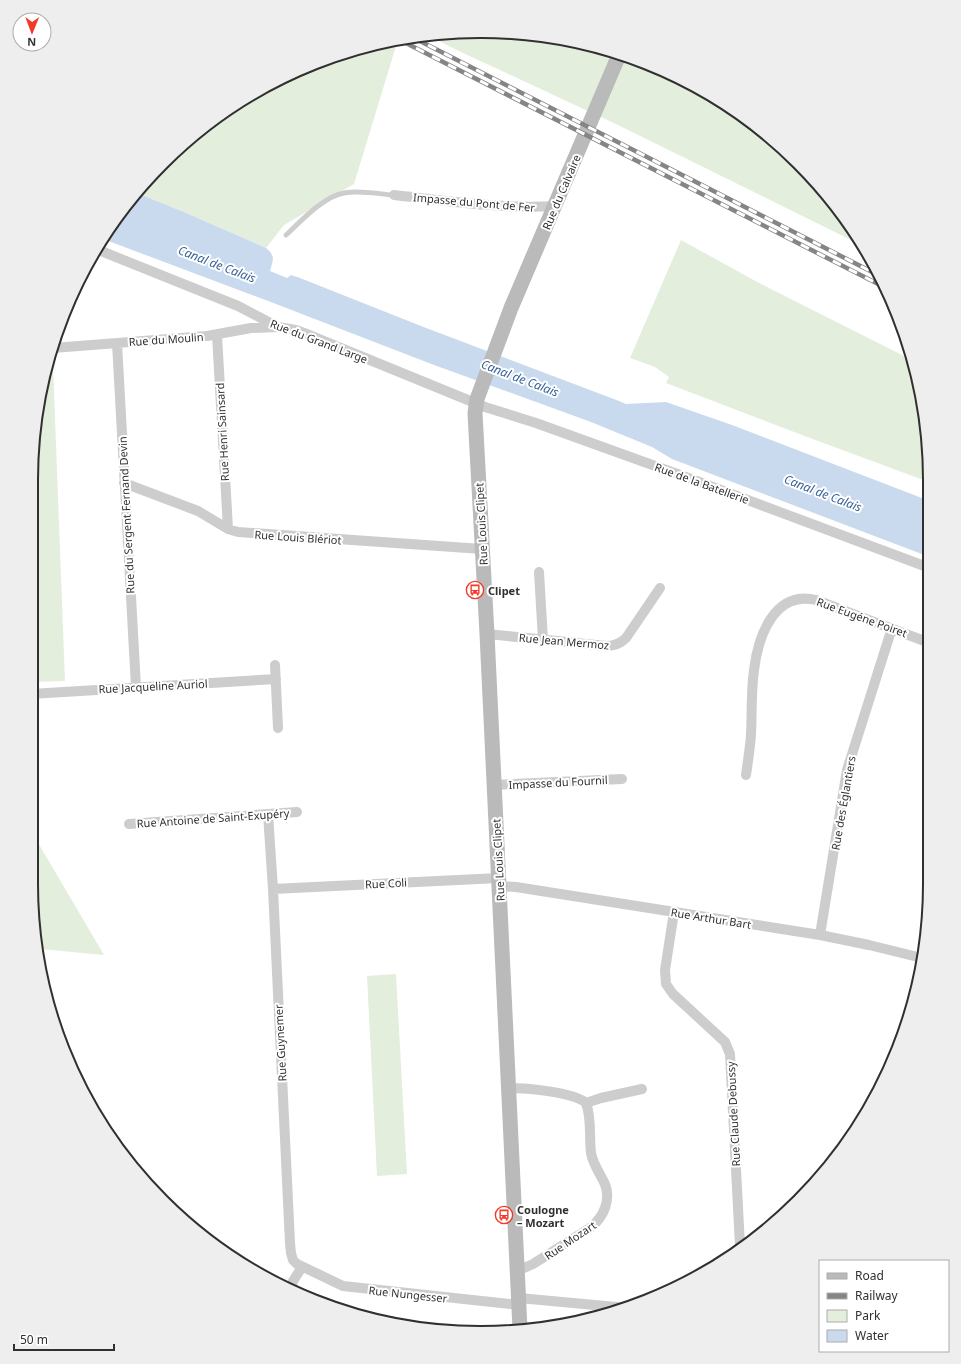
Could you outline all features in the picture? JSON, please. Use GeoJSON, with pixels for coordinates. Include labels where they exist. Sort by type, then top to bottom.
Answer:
{"type":"FeatureCollection","features":[{"type":"Feature","properties":{"kind":"street","name":"Rue du Calvaire"},"geometry":{"type":"LineString","coordinates":[[478,398],[503,329],[617,59]]}},
{"type":"Feature","properties":{"kind":"street","name":"Impasse du Pont de Fer"},"geometry":{"type":"LineString","coordinates":[[394,195],[501,206],[554,206]]}},
{"type":"Feature","properties":{"kind":"street","name":"Rue du Grand Large"},"geometry":{"type":"LineString","coordinates":[[102,251],[238,306],[278,327],[296,330],[478,398]]}},
{"type":"Feature","properties":{"kind":"street","name":"Rue du Moulin"},"geometry":{"type":"LineString","coordinates":[[58,348],[217,335],[251,328],[278,327]]}},
{"type":"Feature","properties":{"kind":"street","name":"Rue Henri Sainsard"},"geometry":{"type":"LineString","coordinates":[[217,335],[228,529]]}},
{"type":"Feature","properties":{"kind":"street","name":"Rue du Sergent Fernand Devin"},"geometry":{"type":"LineString","coordinates":[[117,343],[136,687]]}},
{"type":"Feature","properties":{"kind":"street","name":"Rue Louis Clipet"},"geometry":{"type":"LineString","coordinates":[[478,398],[475,424],[487,634],[520,1324]]}},
{"type":"Feature","properties":{"kind":"street","name":"Rue de la Batellerie"},"geometry":{"type":"LineString","coordinates":[[478,398],[536,423],[923,566]]}},
{"type":"Feature","properties":{"kind":"street","name":"Rue Louis Blériot"},"geometry":{"type":"LineString","coordinates":[[124,483],[198,511],[228,529],[246,533],[482,549]]}},
{"type":"Feature","properties":{"kind":"street"},"geometry":{"type":"LineString","coordinates":[[539,572],[543,640]]}},
{"type":"Feature","properties":{"kind":"street","name":"Rue Jean Mermoz"},"geometry":{"type":"LineString","coordinates":[[487,634],[606,646],[617,644],[626,638],[660,588]]}},
{"type":"Feature","properties":{"kind":"street","name":"Rue Eugéne Poiret"},"geometry":{"type":"LineString","coordinates":[[746,775],[751,735],[754,671],[756,659],[762,637],[772,616],[785,604],[794,599],[809,598],[923,640]]}},
{"type":"Feature","properties":{"kind":"street","name":"Rue des Églantiers"},"geometry":{"type":"LineString","coordinates":[[820,935],[847,770],[892,628]]}},
{"type":"Feature","properties":{"kind":"street"},"geometry":{"type":"LineString","coordinates":[[275,665],[278,728]]}},
{"type":"Feature","properties":{"kind":"street","name":"Rue Jacqueline Auriol"},"geometry":{"type":"LineString","coordinates":[[38,694],[276,679]]}},
{"type":"Feature","properties":{"kind":"street","name":"Impasse du Fournil"},"geometry":{"type":"LineString","coordinates":[[494,785],[622,779]]}},
{"type":"Feature","properties":{"kind":"street","name":"Rue Antoine de Saint-Exupéry"},"geometry":{"type":"LineString","coordinates":[[129,824],[297,812]]}},
{"type":"Feature","properties":{"kind":"street","name":"Rue Guynemer"},"geometry":{"type":"LineString","coordinates":[[268,814],[290,1244],[293,1260],[302,1267]]}},
{"type":"Feature","properties":{"kind":"street","name":"Rue Arthur Bart"},"geometry":{"type":"LineString","coordinates":[[499,882],[516,887],[820,935],[916,957]]}},
{"type":"Feature","properties":{"kind":"street","name":"Rue Coli"},"geometry":{"type":"LineString","coordinates":[[273,889],[499,882]]}},
{"type":"Feature","properties":{"kind":"street","name":"Rue Claude Debussy"},"geometry":{"type":"LineString","coordinates":[[674,912],[665,970],[666,984],[673,994],[725,1042],[730,1054],[740,1242]]}},
{"type":"Feature","properties":{"kind":"street"},"geometry":{"type":"LineString","coordinates":[[508,1088],[528,1088],[577,1097],[586,1103],[601,1098],[642,1089]]}},
{"type":"Feature","properties":{"kind":"street","name":"Rue Mozart"},"geometry":{"type":"LineString","coordinates":[[517,1271],[534,1264],[590,1228],[597,1223],[604,1212],[607,1204],[607,1188],[593,1161],[590,1146],[589,1114],[586,1103]]}},
{"type":"Feature","properties":{"kind":"street"},"geometry":{"type":"LineString","coordinates":[[292,1283],[302,1267]]}},
{"type":"Feature","properties":{"kind":"street","name":"Rue Nungesser"},"geometry":{"type":"LineString","coordinates":[[302,1267],[330,1281],[348,1287],[609,1307]]}},
{"type":"Feature","properties":{"kind":"lane"},"geometry":{"type":"LineString","coordinates":[[286,235],[333,196],[342,193],[360,192],[394,195]]}},
{"type":"Feature","properties":{"kind":"green space"},"geometry":{"type":"Polygon","coordinates":[[[480,38],[509,39],[567,47],[623,61],[676,84],[702,97],[750,129],[772,148],[813,189],[832,211],[852,240],[620,126],[438,40],[480,38]]]}},
{"type":"Feature","properties":{"kind":"green space"},"geometry":{"type":"Polygon","coordinates":[[[396,47],[354,184],[284,225],[266,248],[143,195],[168,168],[211,129],[259,97],[311,72],[338,61],[396,47]]]}},
{"type":"Feature","properties":{"kind":"green space"},"geometry":{"type":"Polygon","coordinates":[[[681,240],[759,283],[905,357],[919,423],[923,480],[666,383],[669,377],[655,367],[630,358],[681,240]]]}},
{"type":"Feature","properties":{"kind":"green space"},"geometry":{"type":"Polygon","coordinates":[[[53,366],[65,681],[38,682],[39,452],[42,423],[53,366]]]}},
{"type":"Feature","properties":{"kind":"green space"},"geometry":{"type":"Polygon","coordinates":[[[38,843],[104,955],[43,949],[39,912],[38,843]]]}},
{"type":"Feature","properties":{"kind":"green space"},"geometry":{"type":"Polygon","coordinates":[[[396,974],[407,1174],[377,1176],[367,976],[396,974]]]}},
{"type":"Feature","properties":{"kind":"water","name":"Canal de Calais"},"geometry":{"type":"Polygon","coordinates":[[[143,195],[266,248],[271,253],[273,258],[270,271],[287,278],[291,275],[300,278],[626,404],[666,402],[732,425],[923,498],[923,554],[672,459],[652,447],[591,422],[434,365],[109,241],[129,211],[143,195]]]}},
{"type":"Feature","properties":{"kind":"railway"},"geometry":{"type":"LineString","coordinates":[[422,42],[870,271]]}},
{"type":"Feature","properties":{"kind":"railway"},"geometry":{"type":"LineString","coordinates":[[409,44],[876,283]]}},
{"type":"Feature","properties":{"kind":"place","name":"Clipet"},"geometry":{"type":"Point","coordinates":[475,590]}},
{"type":"Feature","properties":{"kind":"place","name":"Coulogne – Mozart"},"geometry":{"type":"Point","coordinates":[504,1215]}}]}
